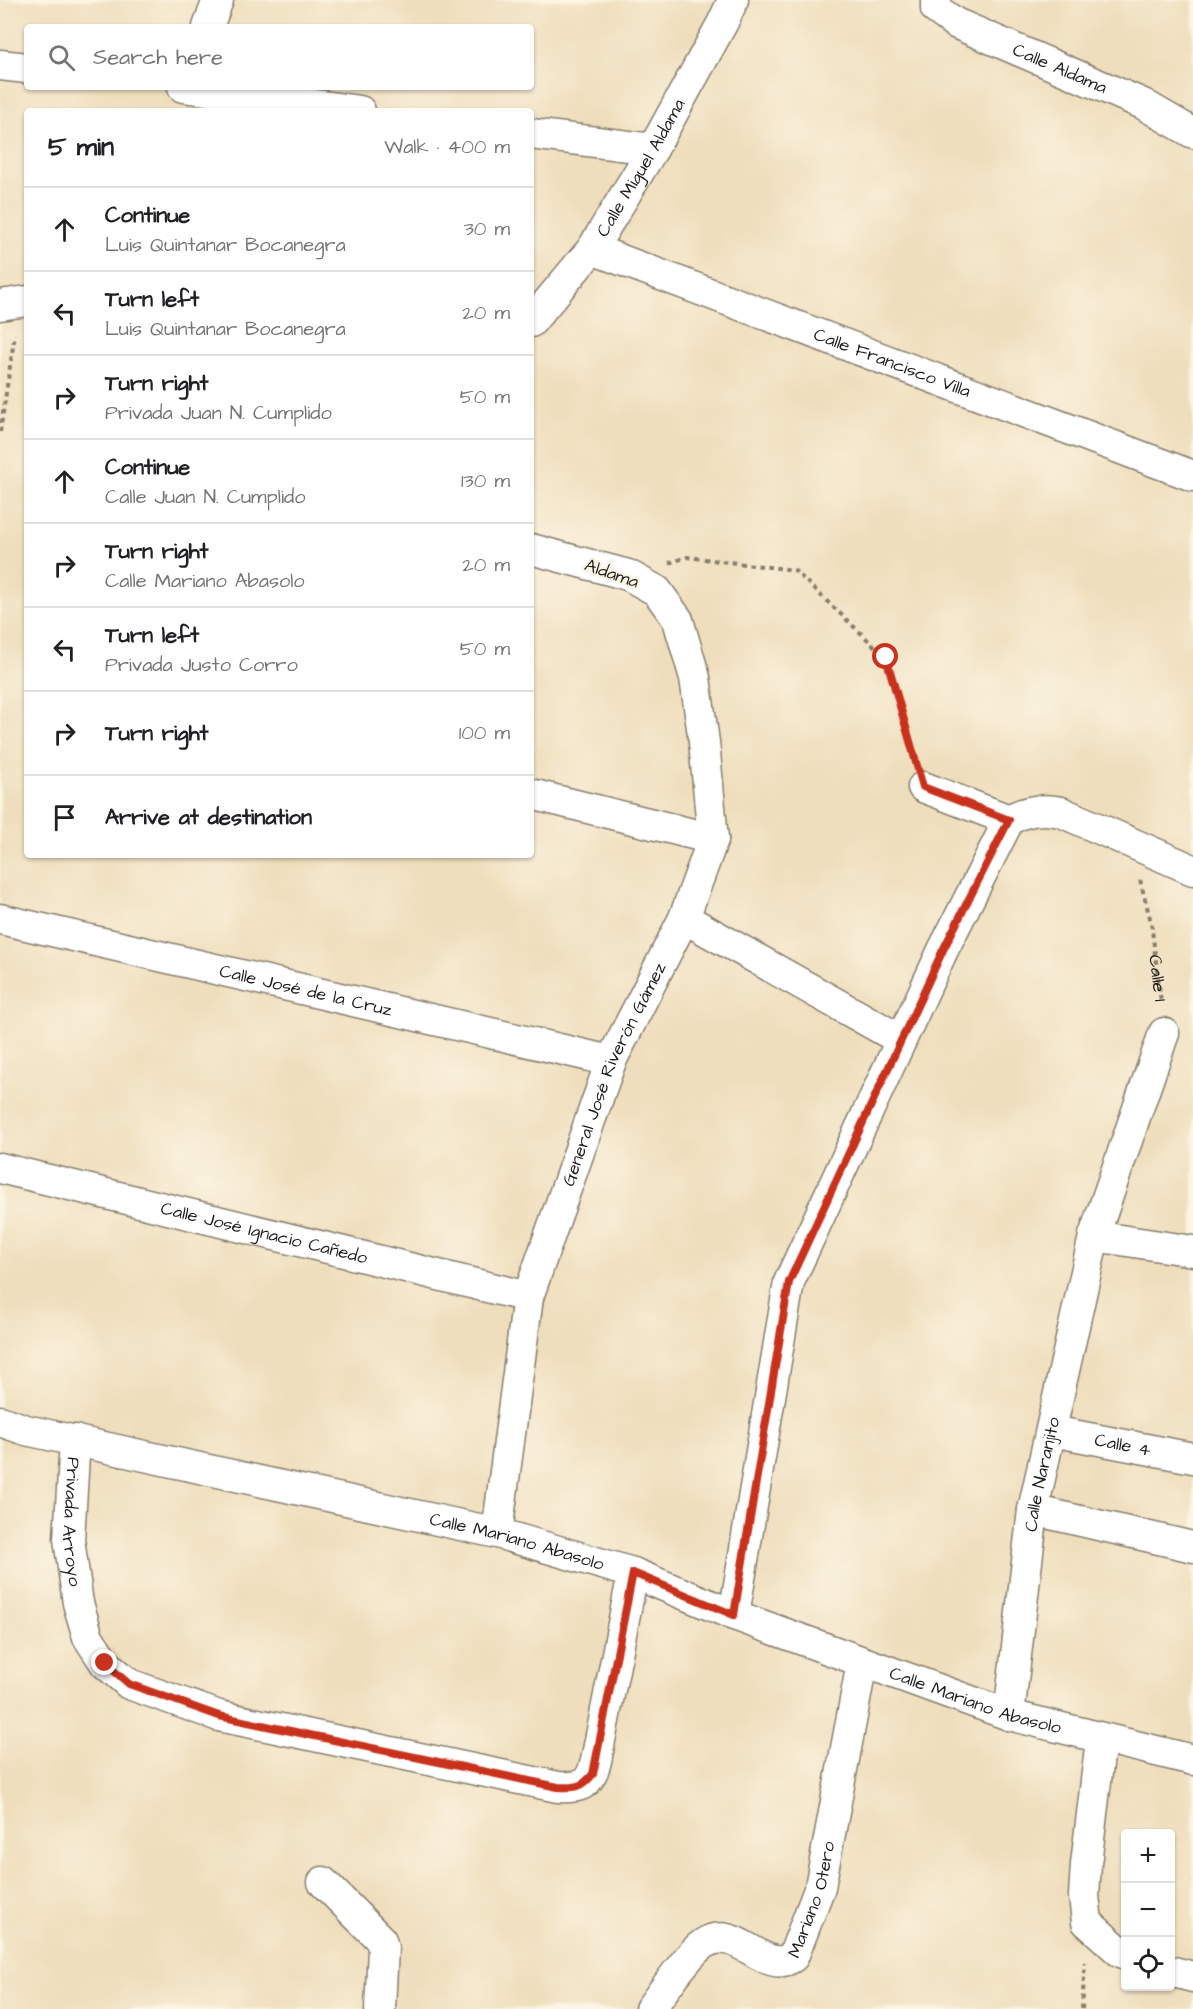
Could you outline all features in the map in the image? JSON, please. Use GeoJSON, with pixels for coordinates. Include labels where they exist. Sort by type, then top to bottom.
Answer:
{"type":"FeatureCollection","features":[{"type":"Feature","properties":{"kind":"street"},"geometry":{"type":"LineString","coordinates":[[209,24],[218,0]]}},
{"type":"Feature","properties":{"kind":"street","name":"Calle Miguel Aldama"},"geometry":{"type":"LineString","coordinates":[[534,318],[592,249],[653,149],[733,0]]}},
{"type":"Feature","properties":{"kind":"street","name":"Calle Aldama"},"geometry":{"type":"LineString","coordinates":[[936,0],[936,9],[955,23],[1143,104],[1193,133]]}},
{"type":"Feature","properties":{"kind":"street"},"geometry":{"type":"LineString","coordinates":[[0,65],[24,68]]}},
{"type":"Feature","properties":{"kind":"street"},"geometry":{"type":"LineString","coordinates":[[182,108],[185,90]]}},
{"type":"Feature","properties":{"kind":"street"},"geometry":{"type":"LineString","coordinates":[[207,90],[338,108]]}},
{"type":"Feature","properties":{"kind":"street"},"geometry":{"type":"LineString","coordinates":[[534,134],[653,149]]}},
{"type":"Feature","properties":{"kind":"street","name":"Calle Francisco Villa"},"geometry":{"type":"LineString","coordinates":[[592,249],[1193,476]]}},
{"type":"Feature","properties":{"kind":"street","name":"Aldama"},"geometry":{"type":"LineString","coordinates":[[534,550],[628,575],[657,591],[678,621]]}},
{"type":"Feature","properties":{"kind":"street","name":"General José Riverón Gámez"},"geometry":{"type":"LineString","coordinates":[[497,1533],[528,1297],[611,1061],[684,918],[712,838],[704,742],[695,678],[678,621]]}},
{"type":"Feature","properties":{"kind":"street"},"geometry":{"type":"LineString","coordinates":[[923,787],[1009,820]]}},
{"type":"Feature","properties":{"kind":"street"},"geometry":{"type":"LineString","coordinates":[[534,795],[712,838]]}},
{"type":"Feature","properties":{"kind":"street"},"geometry":{"type":"LineString","coordinates":[[734,1615],[789,1282],[943,950],[1009,820],[1021,813],[1048,809],[1061,812],[1193,870]]}},
{"type":"Feature","properties":{"kind":"street"},"geometry":{"type":"LineString","coordinates":[[684,918],[901,1040]]}},
{"type":"Feature","properties":{"kind":"street","name":"Calle José de la Cruz"},"geometry":{"type":"LineString","coordinates":[[0,919],[611,1061]]}},
{"type":"Feature","properties":{"kind":"street"},"geometry":{"type":"LineString","coordinates":[[1164,1033],[1094,1236],[1193,1251]]}},
{"type":"Feature","properties":{"kind":"street","name":"Calle José Ignacio Cañedo"},"geometry":{"type":"LineString","coordinates":[[0,1168],[528,1297]]}},
{"type":"Feature","properties":{"kind":"street","name":"Calle Naranjito"},"geometry":{"type":"LineString","coordinates":[[1009,1715],[1033,1510],[1094,1236]]}},
{"type":"Feature","properties":{"kind":"street","name":"Calle Mariano Abasolo"},"geometry":{"type":"LineString","coordinates":[[0,1421],[26,1430],[497,1533],[633,1573],[734,1615],[1009,1715],[1193,1760]]}},
{"type":"Feature","properties":{"kind":"street","name":"Calle 4"},"geometry":{"type":"LineString","coordinates":[[1052,1431],[1193,1458]]}},
{"type":"Feature","properties":{"kind":"street","name":"Privada Arroyo"},"geometry":{"type":"LineString","coordinates":[[75,1440],[69,1539],[78,1603],[88,1637],[105,1663],[129,1684],[219,1716],[558,1787],[573,1788],[585,1784],[593,1774],[596,1761],[633,1573]]}},
{"type":"Feature","properties":{"kind":"street"},"geometry":{"type":"LineString","coordinates":[[1033,1510],[1193,1548]]}},
{"type":"Feature","properties":{"kind":"street","name":"Mariano Otero"},"geometry":{"type":"LineString","coordinates":[[650,2009],[697,1949],[714,1939],[732,1940],[778,1962],[787,1961],[793,1957],[820,1887],[862,1663]]}},
{"type":"Feature","properties":{"kind":"street"},"geometry":{"type":"LineString","coordinates":[[1101,1739],[1084,1896],[1087,1922],[1121,1952]]}},
{"type":"Feature","properties":{"kind":"street"},"geometry":{"type":"LineString","coordinates":[[323,1882],[381,1940],[383,1948],[380,2009]]}},
{"type":"Feature","properties":{"kind":"street"},"geometry":{"type":"LineString","coordinates":[[1175,1972],[1193,1977]]}},
{"type":"Feature","properties":{"kind":"path"},"geometry":{"type":"LineString","coordinates":[[0,432],[16,303]]}},
{"type":"Feature","properties":{"kind":"path"},"geometry":{"type":"LineString","coordinates":[[628,575],[687,557],[794,570],[886,657],[923,787]]}},
{"type":"Feature","properties":{"kind":"path","name":"Calle 1"},"geometry":{"type":"LineString","coordinates":[[1131,843],[1151,922],[1164,1033]]}},
{"type":"Feature","properties":{"kind":"route"},"geometry":{"type":"LineString","coordinates":[[105,1663],[129,1684],[219,1716],[558,1787],[573,1788],[585,1784],[593,1774],[633,1573],[734,1615],[789,1282],[943,950],[1009,820],[923,787],[886,657]]}}]}
